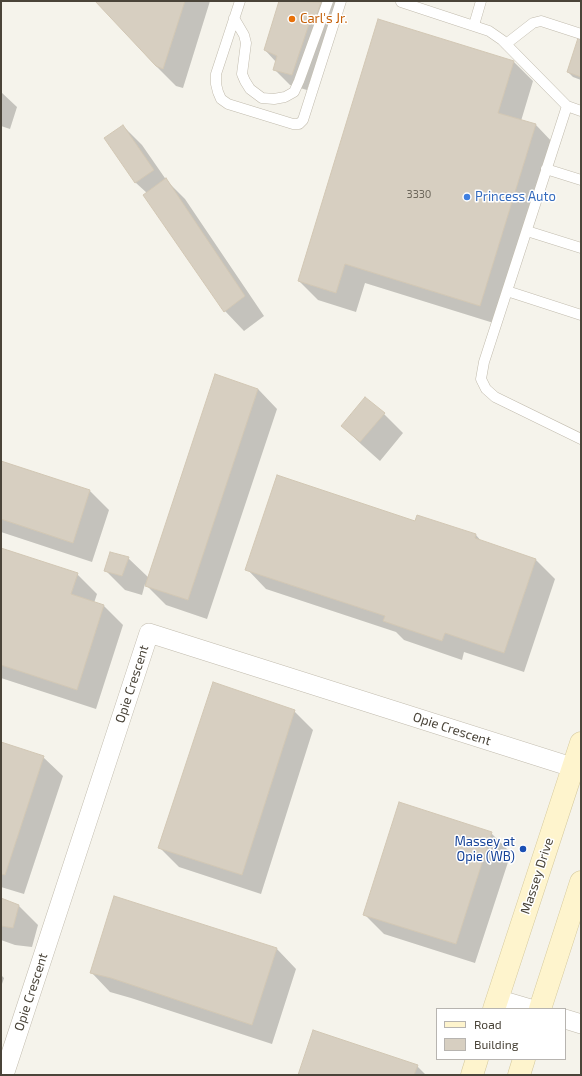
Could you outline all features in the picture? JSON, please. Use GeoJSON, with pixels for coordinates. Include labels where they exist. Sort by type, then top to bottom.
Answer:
{"type":"FeatureCollection","features":[{"type":"Feature","properties":{"kind":"street","name":"Opie Crescent"},"geometry":{"type":"LineString","coordinates":[[4,1075],[150,632],[577,769]]}},
{"type":"Feature","properties":{"kind":"street","name":"Massey Drive"},"geometry":{"type":"LineString","coordinates":[[495,1004],[577,769],[581,743]]}},
{"type":"Feature","properties":{"kind":"street"},"geometry":{"type":"LineString","coordinates":[[540,1008],[581,882]]}},
{"type":"Feature","properties":{"kind":"street"},"geometry":{"type":"LineString","coordinates":[[495,1004],[525,1008]]}},
{"type":"Feature","properties":{"kind":"street"},"geometry":{"type":"LineString","coordinates":[[566,1019],[581,1024]]}},
{"type":"Feature","properties":{"kind":"street"},"geometry":{"type":"LineString","coordinates":[[472,1075],[477,1060]]}},
{"type":"Feature","properties":{"kind":"street"},"geometry":{"type":"LineString","coordinates":[[519,1075],[524,1060]]}},
{"type":"Feature","properties":{"kind":"lane"},"geometry":{"type":"LineString","coordinates":[[240,1],[216,74],[216,84],[221,99],[228,104],[294,124],[299,124],[303,120],[342,1]]}},
{"type":"Feature","properties":{"kind":"lane"},"geometry":{"type":"LineString","coordinates":[[234,18],[244,35],[246,43],[242,66],[244,81],[250,89],[262,98],[285,98],[294,92],[299,81],[328,1]]}},
{"type":"Feature","properties":{"kind":"lane"},"geometry":{"type":"LineString","coordinates":[[474,25],[482,1]]}},
{"type":"Feature","properties":{"kind":"lane"},"geometry":{"type":"LineString","coordinates":[[401,2],[489,31],[506,44],[567,106],[581,111]]}},
{"type":"Feature","properties":{"kind":"lane"},"geometry":{"type":"LineString","coordinates":[[506,44],[533,23],[541,21],[581,34]]}},
{"type":"Feature","properties":{"kind":"lane"},"geometry":{"type":"LineString","coordinates":[[567,106],[484,362],[481,379],[486,389],[495,397],[580,436]]}},
{"type":"Feature","properties":{"kind":"lane"},"geometry":{"type":"LineString","coordinates":[[546,169],[581,180]]}},
{"type":"Feature","properties":{"kind":"lane"},"geometry":{"type":"LineString","coordinates":[[526,231],[581,248]]}},
{"type":"Feature","properties":{"kind":"lane"},"geometry":{"type":"LineString","coordinates":[[507,291],[581,315]]}},
{"type":"Feature","properties":{"kind":"building"},"geometry":{"type":"Polygon","coordinates":[[[95,1],[185,1],[163,69],[156,66],[95,1]]]}},
{"type":"Feature","properties":{"kind":"building"},"geometry":{"type":"Polygon","coordinates":[[[279,1],[321,2],[314,23],[310,21],[292,75],[273,70],[277,56],[264,50],[279,1]]]}},
{"type":"Feature","properties":{"kind":"building"},"geometry":{"type":"Polygon","coordinates":[[[378,19],[514,61],[498,113],[536,124],[480,306],[345,264],[336,293],[298,281],[378,19]]]}},
{"type":"Feature","properties":{"kind":"building"},"geometry":{"type":"Polygon","coordinates":[[[578,38],[581,39],[581,77],[567,72],[578,38]]]}},
{"type":"Feature","properties":{"kind":"building"},"geometry":{"type":"Polygon","coordinates":[[[123,125],[154,170],[135,183],[104,138],[123,125]]]}},
{"type":"Feature","properties":{"kind":"building"},"geometry":{"type":"Polygon","coordinates":[[[166,178],[245,296],[224,312],[143,195],[166,178]]]}},
{"type":"Feature","properties":{"kind":"building"},"geometry":{"type":"Polygon","coordinates":[[[215,374],[258,389],[188,600],[145,586],[215,374]]]}},
{"type":"Feature","properties":{"kind":"building"},"geometry":{"type":"Polygon","coordinates":[[[365,397],[385,413],[360,442],[341,426],[365,397]]]}},
{"type":"Feature","properties":{"kind":"building"},"geometry":{"type":"Polygon","coordinates":[[[1,461],[90,490],[73,543],[1,519],[1,461]]]}},
{"type":"Feature","properties":{"kind":"building"},"geometry":{"type":"Polygon","coordinates":[[[277,475],[415,521],[417,515],[476,534],[475,538],[536,559],[504,653],[445,633],[442,641],[383,621],[385,616],[245,570],[277,475]]]}},
{"type":"Feature","properties":{"kind":"building"},"geometry":{"type":"Polygon","coordinates":[[[1,548],[78,573],[71,594],[104,605],[77,690],[1,665],[1,548]]]}},
{"type":"Feature","properties":{"kind":"building"},"geometry":{"type":"Polygon","coordinates":[[[110,552],[129,557],[122,576],[104,571],[110,552]]]}},
{"type":"Feature","properties":{"kind":"building"},"geometry":{"type":"Polygon","coordinates":[[[213,682],[295,710],[242,875],[158,848],[213,682]]]}},
{"type":"Feature","properties":{"kind":"building"},"geometry":{"type":"Polygon","coordinates":[[[1,742],[44,756],[5,875],[1,874],[1,742]]]}},
{"type":"Feature","properties":{"kind":"building"},"geometry":{"type":"Polygon","coordinates":[[[399,802],[492,832],[456,944],[363,915],[399,802]]]}},
{"type":"Feature","properties":{"kind":"building"},"geometry":{"type":"Polygon","coordinates":[[[114,896],[277,948],[252,1025],[111,978],[90,973],[114,896]]]}},
{"type":"Feature","properties":{"kind":"building"},"geometry":{"type":"Polygon","coordinates":[[[1,898],[19,905],[13,928],[1,926],[1,898]]]}},
{"type":"Feature","properties":{"kind":"building"},"geometry":{"type":"Polygon","coordinates":[[[313,1030],[418,1065],[414,1075],[298,1075],[313,1030]]]}},
{"type":"Feature","properties":{"kind":"place","name":"Carl's Jr."},"geometry":{"type":"Point","coordinates":[292,19]}},
{"type":"Feature","properties":{"kind":"place","name":"Princess Auto"},"geometry":{"type":"Point","coordinates":[467,197]}},
{"type":"Feature","properties":{"kind":"place","name":"Massey at Opie (WB)"},"geometry":{"type":"Point","coordinates":[523,849]}}]}
